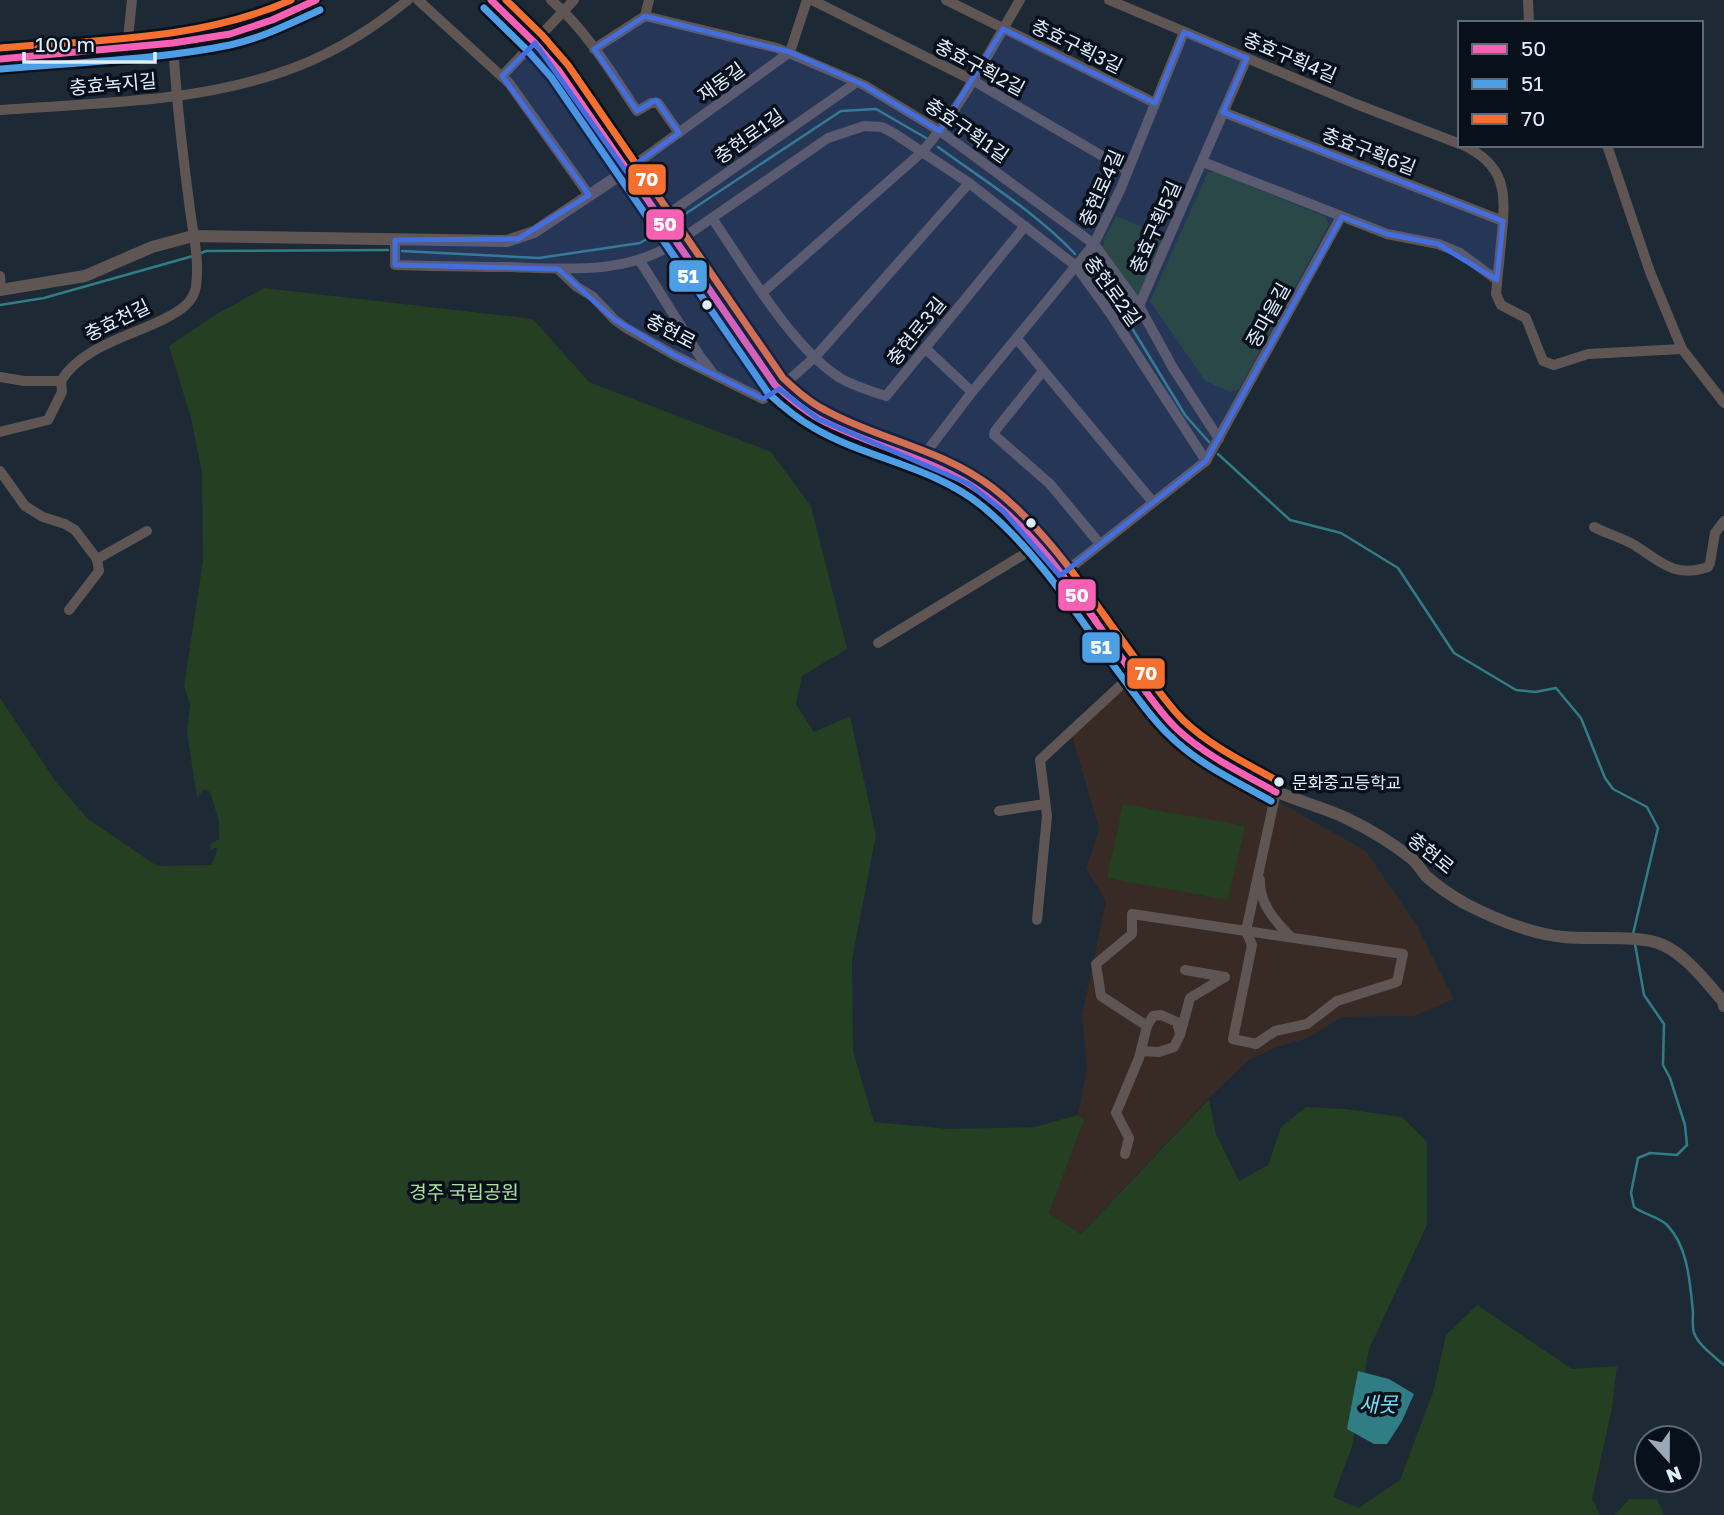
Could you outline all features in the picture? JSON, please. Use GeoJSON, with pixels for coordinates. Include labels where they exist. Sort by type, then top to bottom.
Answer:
{"type":"FeatureCollection","features":[{"type":"Feature","properties":{"kind":"street"},"geometry":{"type":"LineString","coordinates":[[127,48],[132,0]]}},
{"type":"Feature","properties":{"kind":"street"},"geometry":{"type":"LineString","coordinates":[[0,59],[173,43],[248,29],[316,0]]}},
{"type":"Feature","properties":{"kind":"street"},"geometry":{"type":"LineString","coordinates":[[176,96],[247,83],[293,68],[349,41],[408,0]]}},
{"type":"Feature","properties":{"kind":"street"},"geometry":{"type":"LineString","coordinates":[[418,0],[502,76],[523,100],[589,195]]}},
{"type":"Feature","properties":{"kind":"street","name":"충현로"},"geometry":{"type":"LineString","coordinates":[[491,0],[559,71],[626,171],[790,401],[818,419],[942,469],[984,495],[1003,511],[1060,576],[1177,729],[1211,755],[1276,792],[1345,818],[1411,858],[1427,876],[1463,902],[1517,927],[1563,937],[1634,940],[1663,945],[1696,972],[1723,1003]]}},
{"type":"Feature","properties":{"kind":"street"},"geometry":{"type":"LineString","coordinates":[[551,0],[594,49],[637,111],[651,103],[658,103],[679,133]]}},
{"type":"Feature","properties":{"kind":"street"},"geometry":{"type":"LineString","coordinates":[[502,76],[574,0]]}},
{"type":"Feature","properties":{"kind":"street"},"geometry":{"type":"LineString","coordinates":[[594,49],[645,16],[649,0]]}},
{"type":"Feature","properties":{"kind":"street"},"geometry":{"type":"LineString","coordinates":[[790,52],[810,0]]}},
{"type":"Feature","properties":{"kind":"street","name":"충효구획2길"},"geometry":{"type":"LineString","coordinates":[[810,0],[974,81],[1128,171]]}},
{"type":"Feature","properties":{"kind":"street","name":"충효구획3길"},"geometry":{"type":"LineString","coordinates":[[946,0],[1155,103]]}},
{"type":"Feature","properties":{"kind":"street"},"geometry":{"type":"LineString","coordinates":[[763,292],[922,152],[940,131],[974,81],[1020,0]]}},
{"type":"Feature","properties":{"kind":"street","name":"충효구획4길"},"geometry":{"type":"LineString","coordinates":[[1109,0],[1356,104],[1458,143]]}},
{"type":"Feature","properties":{"kind":"street"},"geometry":{"type":"LineString","coordinates":[[1528,0],[1529,21]]}},
{"type":"Feature","properties":{"kind":"street","name":"충효구획1길"},"geometry":{"type":"LineString","coordinates":[[645,16],[790,52],[857,82],[940,131],[1094,244],[1139,306],[1173,368],[1219,439]]}},
{"type":"Feature","properties":{"kind":"street","name":"충현로4길"},"geometry":{"type":"LineString","coordinates":[[921,459],[972,392],[1094,244],[1128,171],[1184,32]]}},
{"type":"Feature","properties":{"kind":"street","name":"충효녹지길"},"geometry":{"type":"LineString","coordinates":[[0,110],[176,96],[173,43]]}},
{"type":"Feature","properties":{"kind":"street","name":"재동길"},"geometry":{"type":"LineString","coordinates":[[626,171],[790,52]]}},
{"type":"Feature","properties":{"kind":"street","name":"충효구획5길"},"geometry":{"type":"LineString","coordinates":[[1139,306],[1247,58]]}},
{"type":"Feature","properties":{"kind":"street","name":"충현로1길"},"geometry":{"type":"LineString","coordinates":[[661,219],[857,82]]}},
{"type":"Feature","properties":{"kind":"street","name":"충효천길"},"geometry":{"type":"LineString","coordinates":[[61,381],[75,363],[173,314],[189,303],[196,288],[193,236],[176,96]]}},
{"type":"Feature","properties":{"kind":"street","name":"충효구획6길"},"geometry":{"type":"LineString","coordinates":[[1223,112],[1503,222]]}},
{"type":"Feature","properties":{"kind":"street","name":"충현로2길"},"geometry":{"type":"LineString","coordinates":[[558,269],[601,268],[640,261],[661,252],[813,146],[840,132],[864,126],[881,127],[969,183],[1076,266],[1110,313],[1206,461]]}},
{"type":"Feature","properties":{"kind":"street","name":"충효구획4길"},"geometry":{"type":"LineString","coordinates":[[1466,147],[1483,156],[1497,173],[1504,192],[1498,299],[1502,305],[1526,318],[1543,361],[1554,365],[1588,354],[1682,349]]}},
{"type":"Feature","properties":{"kind":"street"},"geometry":{"type":"LineString","coordinates":[[1608,147],[1650,272],[1682,349],[1724,404]]}},
{"type":"Feature","properties":{"kind":"street"},"geometry":{"type":"LineString","coordinates":[[1203,162],[1387,234],[1438,244],[1460,253],[1497,280]]}},
{"type":"Feature","properties":{"kind":"street"},"geometry":{"type":"LineString","coordinates":[[0,276],[1,290],[85,275],[152,247],[193,236],[507,242],[534,232],[626,171]]}},
{"type":"Feature","properties":{"kind":"street"},"geometry":{"type":"LineString","coordinates":[[779,389],[816,356],[969,183]]}},
{"type":"Feature","properties":{"kind":"street","name":"중마을길"},"geometry":{"type":"LineString","coordinates":[[1060,576],[1206,461],[1341,216]]}},
{"type":"Feature","properties":{"kind":"street","name":"충현로3길"},"geometry":{"type":"LineString","coordinates":[[712,218],[799,340],[840,378],[886,396],[1025,226]]}},
{"type":"Feature","properties":{"kind":"street"},"geometry":{"type":"LineString","coordinates":[[395,240],[395,265],[558,269]]}},
{"type":"Feature","properties":{"kind":"street"},"geometry":{"type":"LineString","coordinates":[[640,261],[699,355],[717,376]]}},
{"type":"Feature","properties":{"kind":"street","name":"충현로"},"geometry":{"type":"LineString","coordinates":[[558,269],[577,288],[592,296],[615,320],[674,355],[763,399],[779,389]]}},
{"type":"Feature","properties":{"kind":"street"},"geometry":{"type":"LineString","coordinates":[[1017,339],[1152,501]]}},
{"type":"Feature","properties":{"kind":"street"},"geometry":{"type":"LineString","coordinates":[[925,348],[972,392]]}},
{"type":"Feature","properties":{"kind":"street"},"geometry":{"type":"LineString","coordinates":[[1043,371],[994,435],[1050,484],[1100,544]]}},
{"type":"Feature","properties":{"kind":"street"},"geometry":{"type":"LineString","coordinates":[[0,377],[24,381],[61,381],[62,392],[48,420],[0,432]]}},
{"type":"Feature","properties":{"kind":"street"},"geometry":{"type":"LineString","coordinates":[[0,471],[25,506],[43,517],[75,530],[97,559],[99,571],[69,610]]}},
{"type":"Feature","properties":{"kind":"street"},"geometry":{"type":"LineString","coordinates":[[1594,527],[1634,544],[1672,570],[1686,572],[1708,567],[1715,533],[1724,521]]}},
{"type":"Feature","properties":{"kind":"street"},"geometry":{"type":"LineString","coordinates":[[97,559],[147,531]]}},
{"type":"Feature","properties":{"kind":"street"},"geometry":{"type":"LineString","coordinates":[[878,643],[1036,547]]}},
{"type":"Feature","properties":{"kind":"street"},"geometry":{"type":"LineString","coordinates":[[1037,920],[1047,816],[1040,761],[1133,674]]}},
{"type":"Feature","properties":{"kind":"street"},"geometry":{"type":"LineString","coordinates":[[1147,1026],[1101,996],[1096,964],[1132,934],[1132,914],[1246,930],[1403,954],[1397,982],[1337,1001],[1307,1024],[1275,1031],[1256,1044],[1233,1039],[1252,945],[1246,930],[1276,792]]}},
{"type":"Feature","properties":{"kind":"street"},"geometry":{"type":"LineString","coordinates":[[999,811],[1045,804]]}},
{"type":"Feature","properties":{"kind":"street"},"geometry":{"type":"LineString","coordinates":[[1261,864],[1260,887],[1271,916],[1291,937]]}},
{"type":"Feature","properties":{"kind":"street"},"geometry":{"type":"LineString","coordinates":[[1141,1052],[1159,1052],[1174,1047],[1190,998],[1225,976],[1185,970]]}},
{"type":"Feature","properties":{"kind":"street"},"geometry":{"type":"LineString","coordinates":[[1125,1154],[1129,1138],[1116,1113],[1141,1052],[1147,1026],[1153,1016],[1161,1016],[1177,1022],[1180,1035]]}},
{"type":"Feature","properties":{"kind":"highlighted area"},"geometry":{"type":"Polygon","coordinates":[[[645,16],[790,52],[864,85],[940,131],[1003,29],[1155,103],[1184,32],[1247,58],[1223,112],[1503,221],[1497,280],[1438,244],[1387,234],[1342,217],[1206,461],[1060,576],[1003,511],[969,484],[818,419],[779,389],[763,399],[674,355],[615,320],[558,269],[395,265],[395,240],[518,239],[589,195],[502,76],[535,43],[626,171],[679,133],[656,100],[637,111],[594,49],[645,16]]]}},
{"type":"Feature","properties":{"kind":"shaded area"},"geometry":{"type":"Polygon","coordinates":[[[1131,684],[1187,750],[1366,851],[1418,927],[1454,999],[1414,1016],[1342,1017],[1305,1039],[1277,1047],[1249,1060],[1208,1099],[1081,1234],[1049,1213],[1083,1120],[1078,1115],[1087,1067],[1082,1015],[1106,901],[1086,869],[1099,829],[1071,733],[1131,684]]]}},
{"type":"Feature","properties":{"kind":"green space"},"geometry":{"type":"Polygon","coordinates":[[[1208,172],[1215,172],[1326,217],[1329,225],[1239,389],[1230,392],[1205,381],[1150,301],[1208,172]]]}},
{"type":"Feature","properties":{"kind":"green space"},"geometry":{"type":"Polygon","coordinates":[[[1116,216],[1166,237],[1139,297],[1102,250],[1104,239],[1116,216]]]}},
{"type":"Feature","properties":{"kind":"green space","name":"경주 국립공원"},"geometry":{"type":"Polygon","coordinates":[[[264,288],[533,319],[589,382],[771,452],[811,506],[847,649],[802,676],[796,704],[814,732],[850,716],[876,835],[852,960],[853,1051],[874,1122],[949,1129],[1035,1127],[1078,1115],[1084,1120],[1049,1213],[1081,1234],[1209,1099],[1216,1134],[1239,1181],[1268,1165],[1281,1127],[1306,1107],[1402,1117],[1427,1142],[1427,1225],[1369,1349],[1352,1447],[1333,1497],[1359,1508],[1400,1480],[1434,1389],[1446,1335],[1477,1305],[1572,1369],[1617,1366],[1612,1408],[1592,1499],[1600,1515],[0,1515],[0,698],[56,782],[88,819],[157,866],[211,865],[217,851],[216,847],[211,850],[210,844],[219,839],[219,821],[210,792],[204,789],[197,798],[187,732],[190,704],[184,686],[203,560],[202,474],[191,418],[169,346],[215,315],[264,288]]]}},
{"type":"Feature","properties":{"kind":"green space"},"geometry":{"type":"Polygon","coordinates":[[[1123,804],[1245,826],[1228,900],[1107,878],[1123,804]]]}},
{"type":"Feature","properties":{"kind":"green space"},"geometry":{"type":"Polygon","coordinates":[[[1629,1499],[1657,1499],[1664,1515],[1615,1515],[1629,1499]]]}},
{"type":"Feature","properties":{"kind":"water","name":"새못"},"geometry":{"type":"Polygon","coordinates":[[[1358,1371],[1389,1379],[1414,1394],[1402,1421],[1387,1444],[1374,1444],[1347,1429],[1358,1371]]]}},
{"type":"Feature","properties":{"kind":"waterway"},"geometry":{"type":"LineString","coordinates":[[673,222],[841,111],[876,109],[926,138]]}},
{"type":"Feature","properties":{"kind":"waterway"},"geometry":{"type":"LineString","coordinates":[[938,147],[1027,211],[1075,254]]}},
{"type":"Feature","properties":{"kind":"waterway"},"geometry":{"type":"LineString","coordinates":[[402,251],[539,258],[640,243],[660,231]]}},
{"type":"Feature","properties":{"kind":"waterway"},"geometry":{"type":"LineString","coordinates":[[199,254],[206,251],[388,250]]}},
{"type":"Feature","properties":{"kind":"waterway"},"geometry":{"type":"LineString","coordinates":[[0,305],[44,298],[193,256]]}},
{"type":"Feature","properties":{"kind":"waterway"},"geometry":{"type":"LineString","coordinates":[[1085,265],[1110,292],[1185,415],[1209,442]]}},
{"type":"Feature","properties":{"kind":"waterway"},"geometry":{"type":"LineString","coordinates":[[1218,454],[1290,520],[1341,533],[1398,568],[1454,653],[1516,690],[1535,692],[1556,688],[1581,718],[1605,778],[1613,789],[1647,807],[1658,828],[1633,934]]}},
{"type":"Feature","properties":{"kind":"waterway"},"geometry":{"type":"LineString","coordinates":[[1635,944],[1644,995],[1664,1024],[1663,1065],[1685,1125],[1687,1145],[1677,1155],[1650,1153],[1638,1158],[1631,1193],[1634,1207],[1664,1222],[1680,1243],[1689,1277],[1694,1333],[1703,1346],[1724,1365]]}},
{"type":"Feature","properties":{"kind":"transit line","name":"70"},"geometry":{"type":"LineString","coordinates":[[0,48],[111,40],[185,31],[257,13],[291,0]]}},
{"type":"Feature","properties":{"kind":"transit line","name":"50"},"geometry":{"type":"LineString","coordinates":[[0,59],[173,43],[230,34],[272,20],[316,0]]}},
{"type":"Feature","properties":{"kind":"transit line","name":"50"},"geometry":{"type":"LineString","coordinates":[[491,0],[559,71],[775,385],[821,420],[947,472],[985,495],[1007,513],[1046,555],[1170,722],[1212,756],[1276,792]]}},
{"type":"Feature","properties":{"kind":"transit line","name":"70"},"geometry":{"type":"LineString","coordinates":[[506,0],[568,65],[783,378],[808,400],[825,410],[932,454],[974,475],[993,488],[1053,547],[1159,692],[1183,720],[1218,747],[1281,783]]}},
{"type":"Feature","properties":{"kind":"transit line","name":"51"},"geometry":{"type":"LineString","coordinates":[[484,8],[551,77],[768,393],[801,420],[834,439],[943,481],[982,506],[1039,564],[1162,728],[1205,763],[1271,801]]}},
{"type":"Feature","properties":{"kind":"transit line","name":"51"},"geometry":{"type":"LineString","coordinates":[[1,69],[145,57],[230,45],[265,34],[320,10]]}},
{"type":"Feature","properties":{"kind":"place","name":"문화중고등학교"},"geometry":{"type":"Point","coordinates":[1279,782]}}]}
